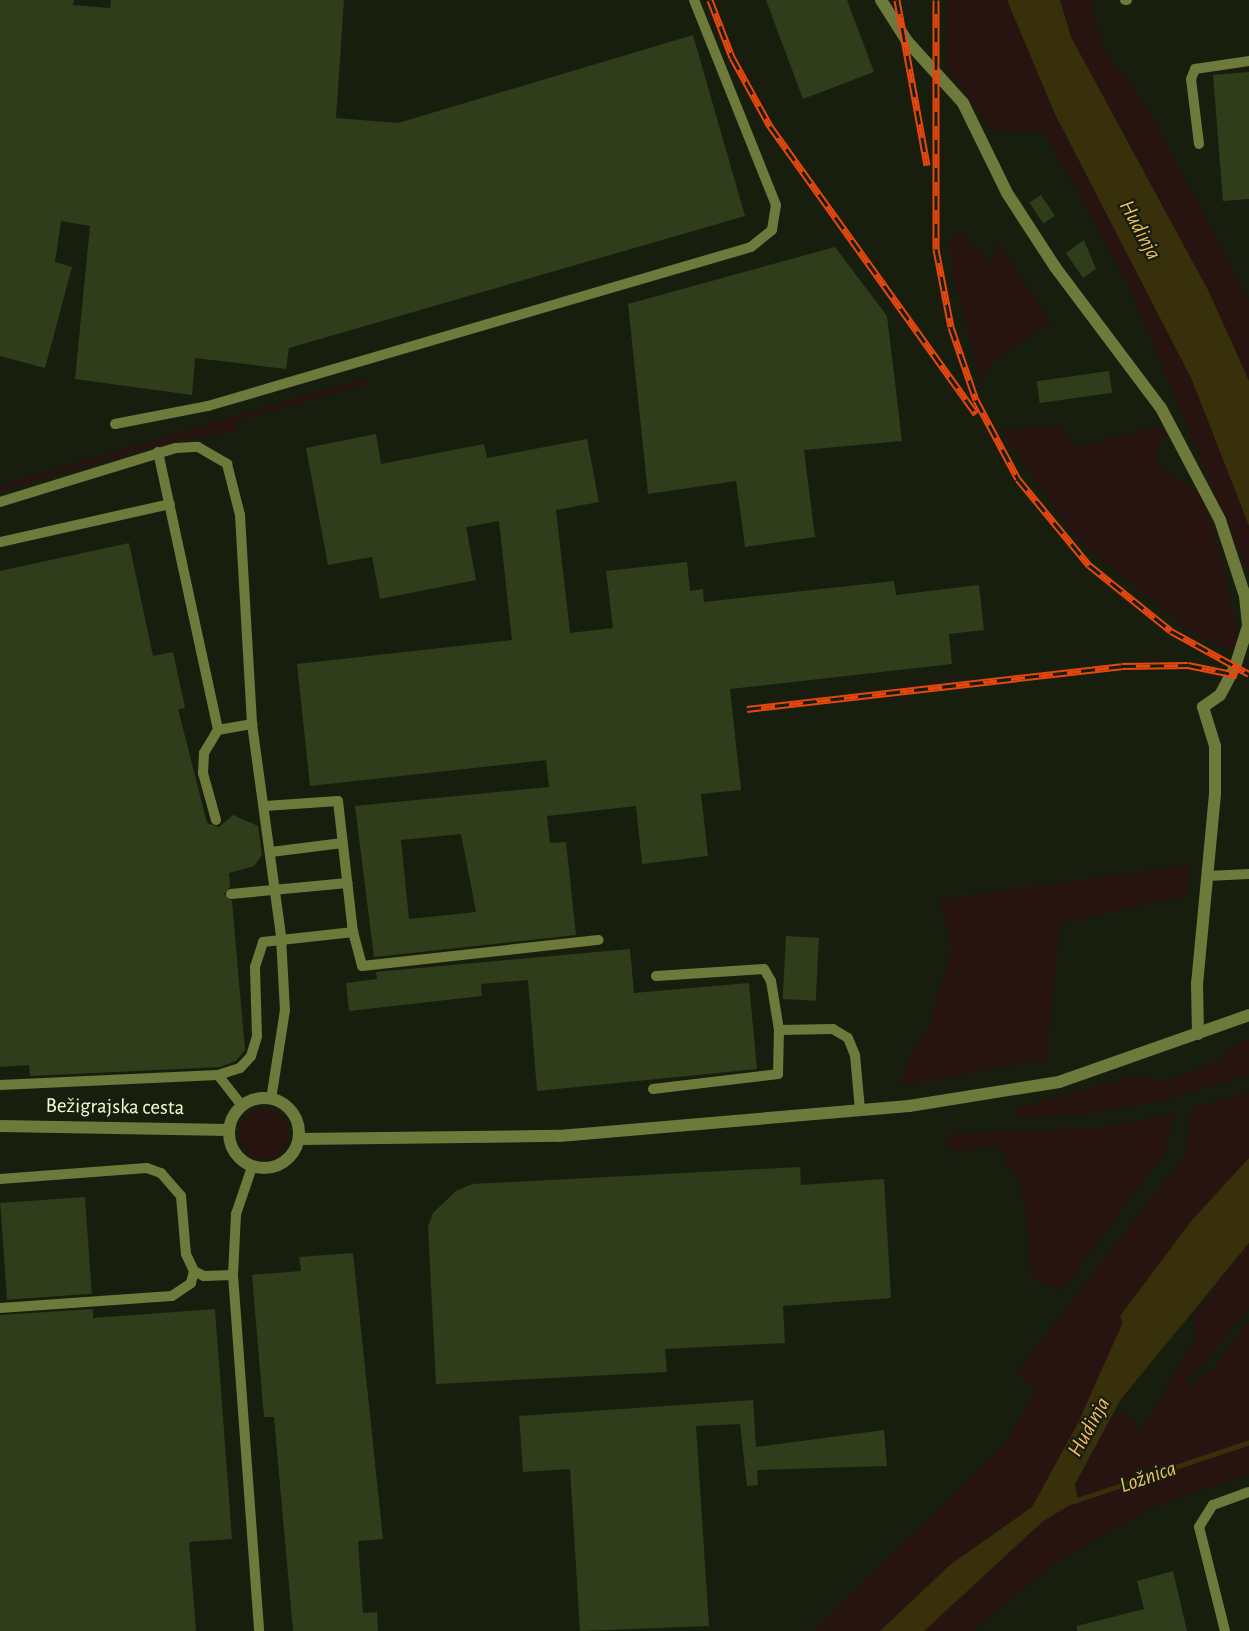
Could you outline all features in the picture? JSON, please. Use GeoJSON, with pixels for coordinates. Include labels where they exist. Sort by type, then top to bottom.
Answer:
{"type":"FeatureCollection","features":[{"type":"Feature","properties":{"kind":"street"},"geometry":{"type":"LineString","coordinates":[[881,0],[907,41],[963,103],[1006,193],[1100,333],[1161,408],[1220,520],[1245,596],[1248,626],[1225,688],[1203,707],[1215,746],[1198,1034]]}},
{"type":"Feature","properties":{"kind":"street"},"geometry":{"type":"LineString","coordinates":[[299,1139],[559,1136],[860,1110],[1059,1082],[1249,1015]]}},
{"type":"Feature","properties":{"kind":"street"},"geometry":{"type":"LineString","coordinates":[[271,1099],[293,1114],[299,1139],[282,1164],[252,1167],[234,1152],[229,1130],[242,1106],[271,1099]]}},
{"type":"Feature","properties":{"kind":"street","name":"Bežigrajska cesta"},"geometry":{"type":"LineString","coordinates":[[0,1126],[229,1130]]}},
{"type":"Feature","properties":{"kind":"lane"},"geometry":{"type":"LineString","coordinates":[[115,424],[208,406],[751,247],[772,230],[776,205],[694,0]]}},
{"type":"Feature","properties":{"kind":"lane"},"geometry":{"type":"LineString","coordinates":[[1199,144],[1191,79],[1196,69],[1249,61]]}},
{"type":"Feature","properties":{"kind":"lane"},"geometry":{"type":"LineString","coordinates":[[0,502],[158,452],[198,447],[214,452],[228,464],[236,483],[252,724],[265,806],[281,937],[285,1010],[271,1099]]}},
{"type":"Feature","properties":{"kind":"lane"},"geometry":{"type":"LineString","coordinates":[[158,452],[218,730],[204,753],[203,773],[216,820]]}},
{"type":"Feature","properties":{"kind":"lane"},"geometry":{"type":"LineString","coordinates":[[0,542],[170,504]]}},
{"type":"Feature","properties":{"kind":"lane"},"geometry":{"type":"LineString","coordinates":[[218,730],[252,724]]}},
{"type":"Feature","properties":{"kind":"lane"},"geometry":{"type":"LineString","coordinates":[[265,806],[338,801],[352,932],[362,966],[599,940]]}},
{"type":"Feature","properties":{"kind":"lane"},"geometry":{"type":"LineString","coordinates":[[271,852],[342,843]]}},
{"type":"Feature","properties":{"kind":"lane"},"geometry":{"type":"LineString","coordinates":[[1207,876],[1249,874]]}},
{"type":"Feature","properties":{"kind":"lane"},"geometry":{"type":"LineString","coordinates":[[231,894],[347,883]]}},
{"type":"Feature","properties":{"kind":"lane"},"geometry":{"type":"LineString","coordinates":[[0,1085],[218,1075],[240,1068],[251,1056],[257,1036],[256,953],[264,942],[281,937],[352,932]]}},
{"type":"Feature","properties":{"kind":"lane"},"geometry":{"type":"LineString","coordinates":[[653,1089],[778,1074],[779,1030],[771,981],[764,969],[656,976]]}},
{"type":"Feature","properties":{"kind":"lane"},"geometry":{"type":"LineString","coordinates":[[779,1030],[833,1029],[848,1038],[860,1110]]}},
{"type":"Feature","properties":{"kind":"lane"},"geometry":{"type":"LineString","coordinates":[[218,1075],[242,1106]]}},
{"type":"Feature","properties":{"kind":"lane"},"geometry":{"type":"LineString","coordinates":[[252,1167],[236,1214],[233,1275],[259,1631]]}},
{"type":"Feature","properties":{"kind":"lane"},"geometry":{"type":"LineString","coordinates":[[0,1179],[147,1168],[161,1173],[181,1196],[186,1254],[194,1271],[204,1276],[233,1275]]}},
{"type":"Feature","properties":{"kind":"lane"},"geometry":{"type":"LineString","coordinates":[[0,1308],[172,1296],[191,1283],[194,1271]]}},
{"type":"Feature","properties":{"kind":"lane"},"geometry":{"type":"LineString","coordinates":[[1225,1631],[1199,1527],[1214,1505],[1249,1492]]}},
{"type":"Feature","properties":{"kind":"shaded area"},"geometry":{"type":"Polygon","coordinates":[[[947,0],[1007,0],[1055,114],[1192,380],[1249,526],[1249,575],[1129,287],[1045,132],[994,131],[947,70],[947,0]]]}},
{"type":"Feature","properties":{"kind":"shaded area"},"geometry":{"type":"Polygon","coordinates":[[[1060,0],[1091,0],[1103,48],[1146,107],[1231,264],[1249,302],[1249,380],[1209,291],[1071,37],[1060,0]]]}},
{"type":"Feature","properties":{"kind":"shaded area"},"geometry":{"type":"Polygon","coordinates":[[[955,232],[964,234],[988,263],[996,257],[998,241],[1051,323],[992,362],[980,381],[952,271],[950,241],[955,232]]]}},
{"type":"Feature","properties":{"kind":"shaded area"},"geometry":{"type":"Polygon","coordinates":[[[365,378],[367,384],[236,421],[238,431],[180,439],[0,491],[0,485],[365,378]]]}},
{"type":"Feature","properties":{"kind":"shaded area"},"geometry":{"type":"Polygon","coordinates":[[[1061,425],[1075,447],[1160,426],[1168,435],[1156,449],[1159,463],[1200,495],[1218,544],[1238,637],[1232,652],[1191,632],[1075,538],[1001,431],[1061,425]]]}},
{"type":"Feature","properties":{"kind":"shaded area"},"geometry":{"type":"Polygon","coordinates":[[[1190,865],[1187,896],[1060,923],[1046,1060],[900,1085],[911,1051],[927,1031],[952,949],[940,899],[1190,865]]]}},
{"type":"Feature","properties":{"kind":"shaded area"},"geometry":{"type":"Polygon","coordinates":[[[1249,1039],[1249,1075],[1240,1078],[1153,1103],[1079,1114],[1020,1118],[1016,1108],[1135,1076],[1164,1081],[1217,1062],[1230,1047],[1249,1039]]]}},
{"type":"Feature","properties":{"kind":"shaded area"},"geometry":{"type":"Polygon","coordinates":[[[1249,1092],[1249,1158],[1192,1220],[1120,1319],[1124,1322],[1077,1425],[1032,1507],[951,1565],[880,1631],[813,1631],[1005,1444],[1036,1390],[1016,1373],[1184,1156],[1191,1109],[1249,1092]]]}},
{"type":"Feature","properties":{"kind":"shaded area"},"geometry":{"type":"Polygon","coordinates":[[[264,1109],[282,1116],[289,1134],[282,1152],[264,1159],[246,1152],[239,1134],[246,1116],[264,1109]]]}},
{"type":"Feature","properties":{"kind":"shaded area"},"geometry":{"type":"Polygon","coordinates":[[[1175,1113],[1165,1152],[1062,1291],[1031,1278],[1026,1212],[1018,1175],[1006,1166],[1004,1152],[997,1145],[956,1153],[944,1143],[951,1134],[1107,1127],[1175,1113]]]}},
{"type":"Feature","properties":{"kind":"shaded area"},"geometry":{"type":"Polygon","coordinates":[[[1249,1243],[1249,1306],[1202,1367],[1186,1378],[1192,1385],[1214,1368],[1249,1321],[1249,1475],[1150,1508],[1051,1566],[973,1631],[924,1631],[1042,1522],[1078,1500],[1075,1484],[1112,1414],[1126,1411],[1141,1431],[1197,1334],[1191,1318],[1249,1243]]]}},
{"type":"Feature","properties":{"kind":"water","name":"Hudinja"},"geometry":{"type":"Polygon","coordinates":[[[1007,0],[1060,0],[1071,37],[1209,292],[1249,381],[1249,526],[1192,380],[1055,114],[1007,0]]]}},
{"type":"Feature","properties":{"kind":"water","name":"Hudinja"},"geometry":{"type":"Polygon","coordinates":[[[1249,1158],[1249,1243],[1121,1399],[1075,1484],[1078,1500],[1042,1522],[924,1631],[880,1631],[950,1565],[1032,1507],[1077,1425],[1123,1322],[1120,1316],[1192,1220],[1249,1158]]]}},
{"type":"Feature","properties":{"kind":"building"},"geometry":{"type":"Polygon","coordinates":[[[0,0],[74,0],[73,5],[110,8],[111,0],[344,0],[336,118],[398,123],[693,35],[745,216],[289,348],[286,369],[195,358],[192,395],[75,379],[90,226],[61,221],[55,262],[72,267],[45,368],[0,356],[0,0]]]}},
{"type":"Feature","properties":{"kind":"building"},"geometry":{"type":"Polygon","coordinates":[[[766,0],[847,0],[874,72],[803,99],[766,0]]]}},
{"type":"Feature","properties":{"kind":"building"},"geometry":{"type":"Polygon","coordinates":[[[1249,72],[1249,199],[1223,201],[1213,75],[1249,72]]]}},
{"type":"Feature","properties":{"kind":"building"},"geometry":{"type":"Polygon","coordinates":[[[1041,195],[1055,216],[1043,224],[1029,203],[1041,195]]]}},
{"type":"Feature","properties":{"kind":"building"},"geometry":{"type":"Polygon","coordinates":[[[1084,240],[1096,269],[1083,278],[1066,253],[1084,240]]]}},
{"type":"Feature","properties":{"kind":"building"},"geometry":{"type":"Polygon","coordinates":[[[835,247],[887,316],[902,441],[804,450],[815,537],[745,547],[736,481],[648,494],[628,304],[835,247]]]}},
{"type":"Feature","properties":{"kind":"building"},"geometry":{"type":"Polygon","coordinates":[[[1109,371],[1112,393],[1040,403],[1037,381],[1109,371]]]}},
{"type":"Feature","properties":{"kind":"building"},"geometry":{"type":"Polygon","coordinates":[[[376,434],[381,464],[484,444],[487,458],[587,439],[599,502],[556,510],[570,633],[613,628],[606,571],[687,562],[690,591],[703,589],[704,602],[894,581],[896,595],[979,585],[984,630],[949,634],[952,664],[730,689],[741,790],[701,794],[708,856],[642,864],[636,806],[547,816],[550,843],[566,842],[576,935],[374,957],[355,806],[549,787],[546,760],[310,786],[297,664],[512,640],[499,521],[466,527],[476,580],[380,599],[372,557],[328,565],[306,448],[376,434]],[[461,834],[401,840],[409,919],[476,912],[461,834]]]}},
{"type":"Feature","properties":{"kind":"building"},"geometry":{"type":"Polygon","coordinates":[[[129,543],[153,656],[173,652],[185,708],[178,709],[207,823],[219,827],[233,815],[258,826],[262,855],[254,866],[229,873],[230,887],[224,894],[232,901],[245,1050],[236,1061],[220,1067],[30,1076],[29,1065],[0,1067],[0,571],[129,543]]]}},
{"type":"Feature","properties":{"kind":"building"},"geometry":{"type":"Polygon","coordinates":[[[786,936],[819,938],[816,1001],[783,999],[786,936]]]}},
{"type":"Feature","properties":{"kind":"building"},"geometry":{"type":"Polygon","coordinates":[[[630,949],[634,993],[749,983],[757,1069],[537,1091],[528,980],[481,984],[482,996],[349,1011],[346,983],[377,979],[376,972],[630,949]]]}},
{"type":"Feature","properties":{"kind":"building"},"geometry":{"type":"Polygon","coordinates":[[[800,1167],[801,1185],[884,1179],[891,1298],[783,1306],[785,1343],[665,1349],[667,1372],[436,1384],[428,1227],[433,1213],[456,1191],[472,1184],[800,1167]]]}},
{"type":"Feature","properties":{"kind":"building"},"geometry":{"type":"Polygon","coordinates":[[[85,1197],[92,1294],[7,1300],[0,1203],[85,1197]]]}},
{"type":"Feature","properties":{"kind":"building"},"geometry":{"type":"Polygon","coordinates":[[[353,1253],[383,1539],[358,1541],[363,1613],[377,1612],[378,1631],[293,1631],[274,1417],[264,1417],[252,1275],[301,1271],[299,1257],[353,1253]]]}},
{"type":"Feature","properties":{"kind":"building"},"geometry":{"type":"Polygon","coordinates":[[[93,1309],[93,1318],[215,1309],[232,1539],[189,1542],[196,1631],[0,1631],[0,1315],[93,1309]]]}},
{"type":"Feature","properties":{"kind":"building"},"geometry":{"type":"Polygon","coordinates":[[[753,1400],[756,1447],[884,1430],[887,1466],[757,1470],[758,1485],[747,1486],[740,1424],[696,1426],[709,1626],[580,1631],[570,1469],[523,1472],[519,1416],[753,1400]]]}},
{"type":"Feature","properties":{"kind":"building"},"geometry":{"type":"Polygon","coordinates":[[[1173,1571],[1187,1631],[1077,1631],[1077,1626],[1144,1609],[1137,1581],[1173,1571]]]}},
{"type":"Feature","properties":{"kind":"waterway","name":"Ložnica"},"geometry":{"type":"LineString","coordinates":[[1071,1502],[1249,1442]]}},
{"type":"Feature","properties":{"kind":"railway"},"geometry":{"type":"LineString","coordinates":[[710,0],[732,57],[770,126],[976,414]]}},
{"type":"Feature","properties":{"kind":"railway"},"geometry":{"type":"LineString","coordinates":[[897,0],[927,165]]}},
{"type":"Feature","properties":{"kind":"railway"},"geometry":{"type":"LineString","coordinates":[[936,0],[936,249],[951,327],[976,400],[1018,479],[1089,565],[1171,631],[1249,674]]}},
{"type":"Feature","properties":{"kind":"railway"},"geometry":{"type":"LineString","coordinates":[[747,709],[1122,666],[1188,665],[1237,675]]}}]}
